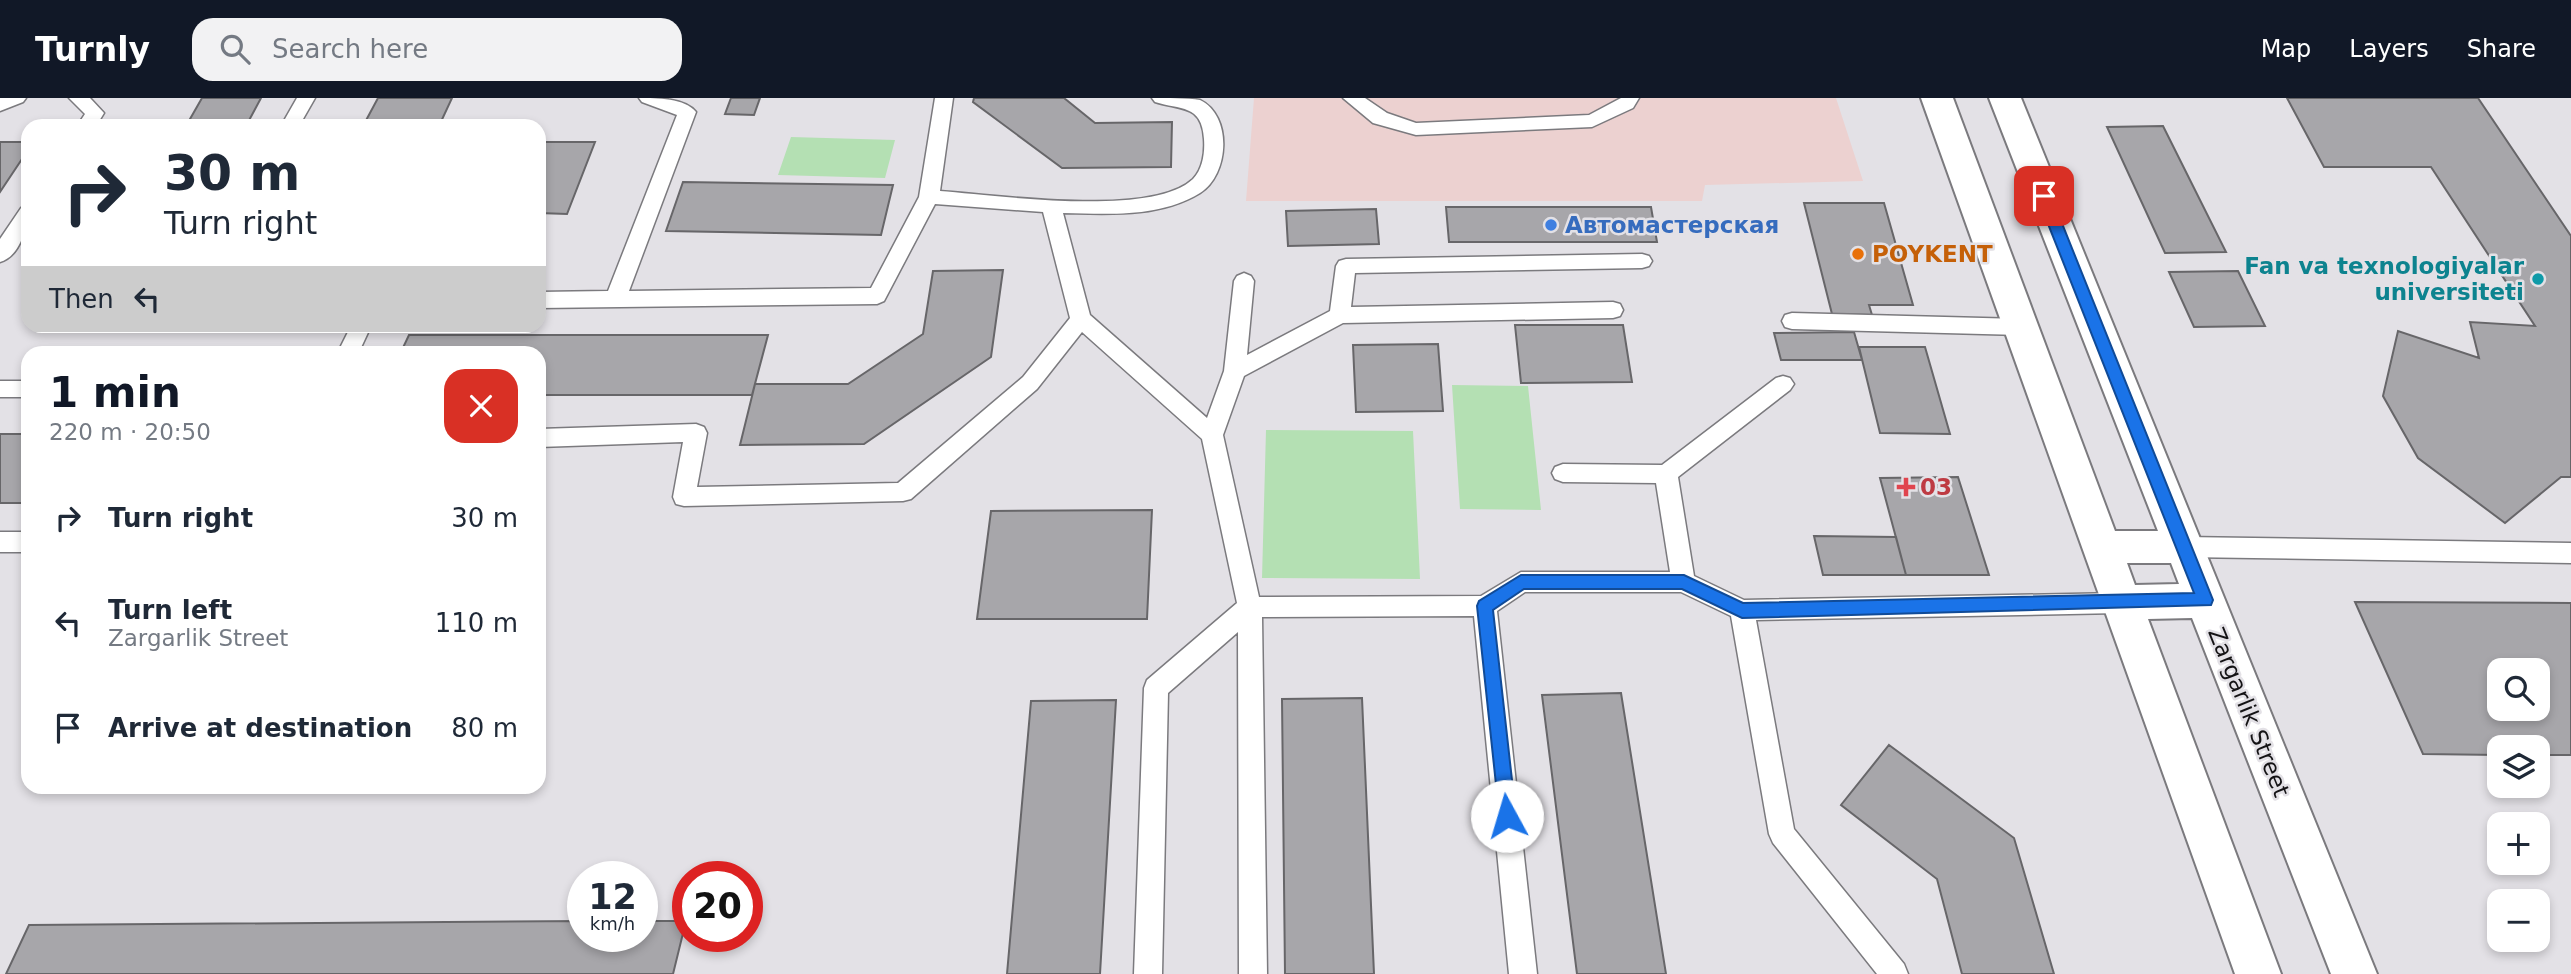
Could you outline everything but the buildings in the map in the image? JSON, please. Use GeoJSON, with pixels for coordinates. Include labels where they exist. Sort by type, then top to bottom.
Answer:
{"type":"FeatureCollection","features":[{"type":"Feature","properties":{"kind":"main road"},"geometry":{"type":"LineString","coordinates":[[1937,98],[2099,547],[2258,974]]}},
{"type":"Feature","properties":{"kind":"main road","name":"Zargarlik Street"},"geometry":{"type":"LineString","coordinates":[[2005,98],[2354,974]]}},
{"type":"Feature","properties":{"kind":"main road"},"geometry":{"type":"LineString","coordinates":[[2099,547],[2184,547]]}},
{"type":"Feature","properties":{"kind":"main road"},"geometry":{"type":"LineString","coordinates":[[2120,603],[2205,600]]}},
{"type":"Feature","properties":{"kind":"lane"},"geometry":{"type":"LineString","coordinates":[[0,105],[17,98]]}},
{"type":"Feature","properties":{"kind":"lane"},"geometry":{"type":"LineString","coordinates":[[78,98],[94,113],[90,119]]}},
{"type":"Feature","properties":{"kind":"lane"},"geometry":{"type":"LineString","coordinates":[[294,119],[306,98]]}},
{"type":"Feature","properties":{"kind":"lane"},"geometry":{"type":"LineString","coordinates":[[616,298],[687,112],[648,98]]}},
{"type":"Feature","properties":{"kind":"lane"},"geometry":{"type":"LineString","coordinates":[[546,300],[877,296],[929,197],[944,98]]}},
{"type":"Feature","properties":{"kind":"lane"},"geometry":{"type":"LineString","coordinates":[[929,197],[1051,206],[1135,205],[1172,199],[1200,183],[1210,164],[1214,144],[1210,119],[1195,104],[1161,98]]}},
{"type":"Feature","properties":{"kind":"lane"},"geometry":{"type":"LineString","coordinates":[[1352,98],[1380,118],[1416,129],[1592,121],[1627,104],[1630,98]]}},
{"type":"Feature","properties":{"kind":"lane"},"geometry":{"type":"LineString","coordinates":[[1051,206],[1081,319],[1212,435]]}},
{"type":"Feature","properties":{"kind":"lane"},"geometry":{"type":"LineString","coordinates":[[0,255],[21,224]]}},
{"type":"Feature","properties":{"kind":"lane"},"geometry":{"type":"LineString","coordinates":[[1340,315],[1346,266],[1642,261]]}},
{"type":"Feature","properties":{"kind":"lane"},"geometry":{"type":"LineString","coordinates":[[1244,281],[1235,371],[1212,435],[1250,607],[1253,974]]}},
{"type":"Feature","properties":{"kind":"lane"},"geometry":{"type":"LineString","coordinates":[[1235,371],[1340,315],[1613,310]]}},
{"type":"Feature","properties":{"kind":"lane"},"geometry":{"type":"LineString","coordinates":[[546,438],[696,433],[684,497],[903,492],[1030,383],[1081,319]]}},
{"type":"Feature","properties":{"kind":"lane"},"geometry":{"type":"LineString","coordinates":[[1792,321],[2021,327]]}},
{"type":"Feature","properties":{"kind":"lane"},"geometry":{"type":"LineString","coordinates":[[1563,473],[1666,474],[1783,384]]}},
{"type":"Feature","properties":{"kind":"lane"},"geometry":{"type":"LineString","coordinates":[[0,389],[21,389]]}},
{"type":"Feature","properties":{"kind":"lane"},"geometry":{"type":"LineString","coordinates":[[1666,474],[1684,582]]}},
{"type":"Feature","properties":{"kind":"lane"},"geometry":{"type":"LineString","coordinates":[[0,542],[21,542]]}},
{"type":"Feature","properties":{"kind":"lane"},"geometry":{"type":"LineString","coordinates":[[2184,547],[2571,553]]}},
{"type":"Feature","properties":{"kind":"lane"},"geometry":{"type":"LineString","coordinates":[[1148,974],[1156,688],[1250,607],[1485,606],[1521,582],[1684,582],[1742,610],[2120,603]]}},
{"type":"Feature","properties":{"kind":"lane"},"geometry":{"type":"LineString","coordinates":[[1485,606],[1523,974]]}},
{"type":"Feature","properties":{"kind":"lane"},"geometry":{"type":"LineString","coordinates":[[1742,610],[1782,834],[1894,974]]}},
{"type":"Feature","properties":{"kind":"shaded area"},"geometry":{"type":"Polygon","coordinates":[[[1254,98],[1836,98],[1863,181],[1705,185],[1702,201],[1246,201],[1254,98]]]}},
{"type":"Feature","properties":{"kind":"green space"},"geometry":{"type":"Polygon","coordinates":[[[791,137],[895,140],[885,178],[778,175],[791,137]]]}},
{"type":"Feature","properties":{"kind":"green space"},"geometry":{"type":"Polygon","coordinates":[[[1452,385],[1528,386],[1541,510],[1460,509],[1452,385]]]}},
{"type":"Feature","properties":{"kind":"green space"},"geometry":{"type":"Polygon","coordinates":[[[1266,430],[1413,431],[1420,579],[1262,578],[1266,430]]]}},
{"type":"Feature","properties":{"kind":"place","name":"Автомастерская"},"geometry":{"type":"Point","coordinates":[1551,225]}},
{"type":"Feature","properties":{"kind":"place","name":"POYKENT"},"geometry":{"type":"Point","coordinates":[1858,254]}},
{"type":"Feature","properties":{"kind":"place","name":"Fan va texnologiyalar universiteti"},"geometry":{"type":"Point","coordinates":[2538,279]}},
{"type":"Feature","properties":{"kind":"place","name":"03"},"geometry":{"type":"Point","coordinates":[1906,487]}},
{"type":"Feature","properties":{"kind":"route"},"geometry":{"type":"LineString","coordinates":[[1507,816],[1485,606],[1521,582],[1684,582],[1742,610],[2205,600],[2044,196]]}}]}
